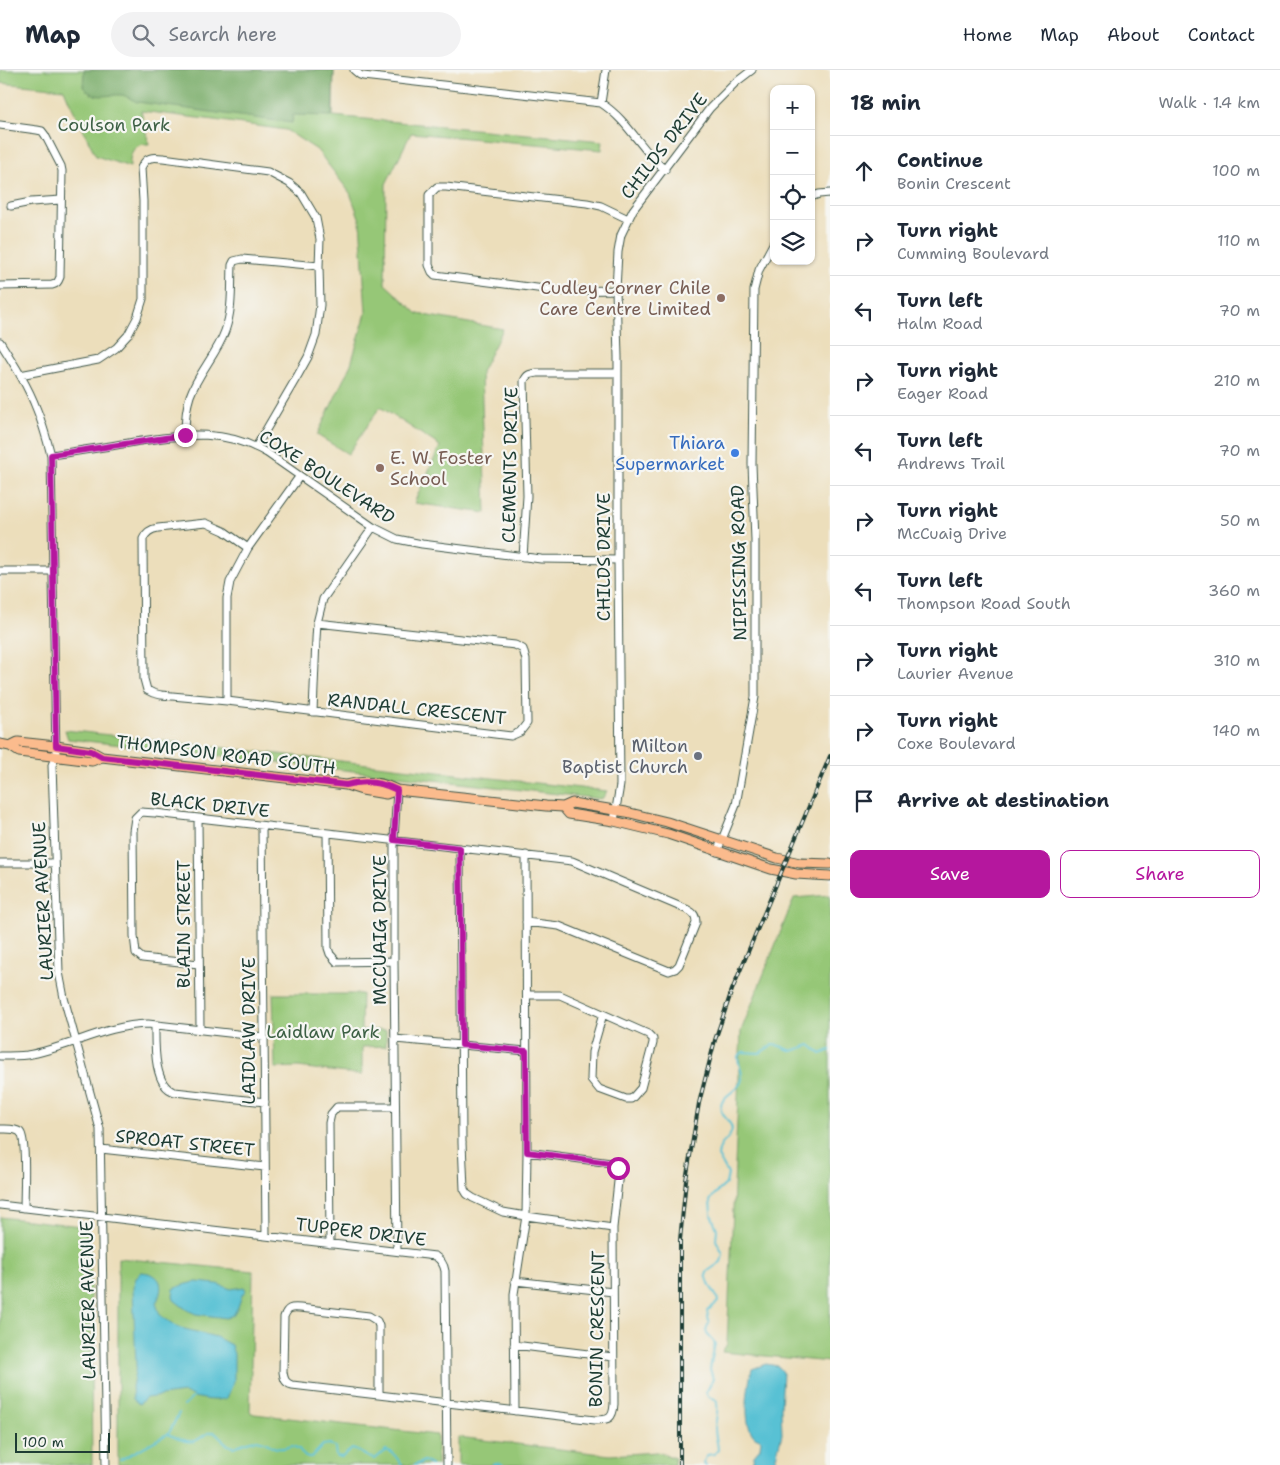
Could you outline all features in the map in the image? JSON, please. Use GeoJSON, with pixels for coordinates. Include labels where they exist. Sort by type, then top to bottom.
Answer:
{"type":"FeatureCollection","features":[{"type":"Feature","properties":{"kind":"main road","name":"THOMPSON ROAD SOUTH"},"geometry":{"type":"LineString","coordinates":[[10,746],[18,742],[56,746],[91,751],[102,757],[346,785],[386,794],[397,790],[562,807],[572,803],[617,810],[668,822],[777,858],[800,863],[830,864]]}},
{"type":"Feature","properties":{"kind":"main road","name":"THOMPSON ROAD SOUTH"},"geometry":{"type":"LineString","coordinates":[[0,744],[10,746],[19,752],[92,761],[102,757]]}},
{"type":"Feature","properties":{"kind":"main road","name":"THOMPSON ROAD SOUTH"},"geometry":{"type":"LineString","coordinates":[[562,807],[570,814],[614,821],[668,834],[771,870],[830,876]]}},
{"type":"Feature","properties":{"kind":"street"},"geometry":{"type":"LineString","coordinates":[[354,70],[360,75],[370,77],[601,103],[619,116],[657,163],[665,170]]}},
{"type":"Feature","properties":{"kind":"street"},"geometry":{"type":"LineString","coordinates":[[601,103],[606,70]]}},
{"type":"Feature","properties":{"kind":"street","name":"CHILDS DRIVE"},"geometry":{"type":"LineString","coordinates":[[614,821],[620,785],[616,290],[618,252],[621,236],[633,210],[710,108],[735,83],[752,70]]}},
{"type":"Feature","properties":{"kind":"street"},"geometry":{"type":"LineString","coordinates":[[0,125],[42,131],[62,171],[59,281],[52,285],[0,286]]}},
{"type":"Feature","properties":{"kind":"street"},"geometry":{"type":"LineString","coordinates":[[20,375],[98,360],[116,348],[128,335],[137,318],[143,298],[142,168],[145,161],[152,157],[268,172],[289,183],[301,194],[316,218],[320,239],[318,266],[320,305],[316,335],[308,357],[256,447]]}},
{"type":"Feature","properties":{"kind":"street"},"geometry":{"type":"LineString","coordinates":[[616,290],[560,291],[435,274],[429,265],[429,195],[437,187],[446,187],[587,203],[601,206],[628,219]]}},
{"type":"Feature","properties":{"kind":"street"},"geometry":{"type":"LineString","coordinates":[[815,196],[830,193]]}},
{"type":"Feature","properties":{"kind":"street"},"geometry":{"type":"LineString","coordinates":[[11,206],[31,202],[61,200]]}},
{"type":"Feature","properties":{"kind":"street","name":"NIPISSING ROAD"},"geometry":{"type":"LineString","coordinates":[[717,852],[736,805],[755,696],[755,540],[752,464],[754,290],[760,270],[770,250]]}},
{"type":"Feature","properties":{"kind":"street"},"geometry":{"type":"LineString","coordinates":[[185,435],[186,412],[190,396],[225,333],[231,313],[234,262],[242,259],[318,266]]}},
{"type":"Feature","properties":{"kind":"street","name":"LAURIER AVENUE"},"geometry":{"type":"LineString","coordinates":[[0,342],[37,408],[51,455],[56,746],[56,756],[52,765],[59,972],[64,998],[100,1129],[106,1465]]}},
{"type":"Feature","properties":{"kind":"street","name":"CLEMENTS DRIVE"},"geometry":{"type":"LineString","coordinates":[[523,558],[526,496],[524,381],[526,377],[529,374],[536,373],[618,373]]}},
{"type":"Feature","properties":{"kind":"street","name":"COXE BOULEVARD"},"geometry":{"type":"LineString","coordinates":[[51,455],[185,435],[221,436],[240,441],[267,453],[373,528],[397,538],[422,544],[523,558],[618,560]]}},
{"type":"Feature","properties":{"kind":"street"},"geometry":{"type":"LineString","coordinates":[[226,701],[227,598],[230,582],[248,548],[299,477]]}},
{"type":"Feature","properties":{"kind":"street","name":"RANDALL CRESCENT"},"geometry":{"type":"LineString","coordinates":[[248,548],[224,531],[206,523],[151,529],[146,533],[143,539],[144,679],[147,690],[160,695],[226,701],[512,736],[520,732],[527,723],[526,660],[523,649],[515,645],[317,623]]}},
{"type":"Feature","properties":{"kind":"street"},"geometry":{"type":"LineString","coordinates":[[313,712],[317,623],[323,599],[373,528]]}},
{"type":"Feature","properties":{"kind":"street"},"geometry":{"type":"LineString","coordinates":[[0,571],[53,571]]}},
{"type":"Feature","properties":{"kind":"street","name":"MCCUAIG DRIVE"},"geometry":{"type":"LineString","coordinates":[[397,790],[394,840],[397,1251]]}},
{"type":"Feature","properties":{"kind":"street","name":"BLACK DRIVE"},"geometry":{"type":"LineString","coordinates":[[199,964],[142,958],[136,953],[134,936],[133,840],[134,822],[140,812],[572,861],[693,912],[696,917],[696,923],[679,965],[669,971],[559,926],[526,922]]}},
{"type":"Feature","properties":{"kind":"street","name":"BLAIN STREET"},"geometry":{"type":"LineString","coordinates":[[198,818],[200,1029]]}},
{"type":"Feature","properties":{"kind":"street","name":"LAIDLAW DRIVE"},"geometry":{"type":"LineString","coordinates":[[262,826],[266,1236]]}},
{"type":"Feature","properties":{"kind":"street"},"geometry":{"type":"LineString","coordinates":[[327,833],[328,948],[330,954],[338,962],[394,962]]}},
{"type":"Feature","properties":{"kind":"street"},"geometry":{"type":"LineString","coordinates":[[460,848],[464,1189],[473,1198],[503,1212],[613,1228]]}},
{"type":"Feature","properties":{"kind":"street"},"geometry":{"type":"LineString","coordinates":[[515,1411],[514,1294],[526,1216],[526,855]]}},
{"type":"Feature","properties":{"kind":"street"},"geometry":{"type":"LineString","coordinates":[[0,863],[55,863]]}},
{"type":"Feature","properties":{"kind":"street"},"geometry":{"type":"LineString","coordinates":[[527,995],[560,995],[603,1014],[648,1034],[653,1039],[652,1048],[641,1088],[631,1099],[599,1089],[591,1079],[592,1052],[603,1014]]}},
{"type":"Feature","properties":{"kind":"street"},"geometry":{"type":"LineString","coordinates":[[0,1056],[29,1055],[129,1025],[155,1024],[264,1037]]}},
{"type":"Feature","properties":{"kind":"street"},"geometry":{"type":"LineString","coordinates":[[155,1024],[155,1054],[162,1081],[167,1089],[175,1092],[265,1102]]}},
{"type":"Feature","properties":{"kind":"street"},"geometry":{"type":"LineString","coordinates":[[395,1039],[526,1051]]}},
{"type":"Feature","properties":{"kind":"street"},"geometry":{"type":"LineString","coordinates":[[330,1244],[330,1114],[337,1107],[395,1107]]}},
{"type":"Feature","properties":{"kind":"street"},"geometry":{"type":"LineString","coordinates":[[0,1129],[16,1130],[22,1135],[24,1145],[24,1208]]}},
{"type":"Feature","properties":{"kind":"street","name":"SPROAT STREET"},"geometry":{"type":"LineString","coordinates":[[101,1149],[265,1167]]}},
{"type":"Feature","properties":{"kind":"street","name":"BONIN CRESCENT"},"geometry":{"type":"LineString","coordinates":[[379,1395],[379,1326],[377,1321],[369,1316],[291,1307],[287,1309],[284,1317],[283,1355],[284,1379],[287,1384],[379,1395],[515,1411],[595,1420],[610,1418],[613,1413],[614,1404],[613,1228],[619,1172],[615,1165],[611,1163],[527,1152]]}},
{"type":"Feature","properties":{"kind":"street","name":"TUPPER DRIVE"},"geometry":{"type":"LineString","coordinates":[[0,1205],[435,1256],[444,1265],[446,1278],[447,1465]]}},
{"type":"Feature","properties":{"kind":"street"},"geometry":{"type":"LineString","coordinates":[[515,1281],[613,1292]]}},
{"type":"Feature","properties":{"kind":"street"},"geometry":{"type":"LineString","coordinates":[[514,1345],[613,1358]]}},
{"type":"Feature","properties":{"kind":"green space","name":"Coulson Park"},"geometry":{"type":"Polygon","coordinates":[[[0,70],[334,70],[333,116],[603,141],[602,150],[411,133],[386,184],[385,284],[418,314],[503,329],[481,372],[486,513],[414,503],[440,446],[380,407],[348,454],[317,435],[351,364],[366,313],[360,220],[350,193],[317,150],[286,130],[141,111],[149,144],[136,147],[130,157],[130,167],[96,156],[64,89],[0,83],[0,70]]]}},
{"type":"Feature","properties":{"kind":"green space"},"geometry":{"type":"Polygon","coordinates":[[[84,70],[334,70],[332,116],[293,115],[292,123],[137,102],[122,95],[101,96],[92,94],[83,87],[84,70]]]}},
{"type":"Feature","properties":{"kind":"green space"},"geometry":{"type":"Polygon","coordinates":[[[65,730],[607,791],[602,799],[68,739],[65,730]]]}},
{"type":"Feature","properties":{"kind":"green space"},"geometry":{"type":"Polygon","coordinates":[[[830,895],[830,1362],[722,1352],[727,1344],[741,1031],[794,898],[830,895]]]}},
{"type":"Feature","properties":{"kind":"green space","name":"Laidlaw Park"},"geometry":{"type":"Polygon","coordinates":[[[273,994],[362,994],[361,1030],[386,1030],[386,1046],[362,1047],[362,1075],[298,1067],[275,1068],[273,994]]]}},
{"type":"Feature","properties":{"kind":"green space"},"geometry":{"type":"Polygon","coordinates":[[[0,1217],[82,1226],[90,1240],[92,1465],[0,1465],[0,1217]]]}},
{"type":"Feature","properties":{"kind":"green space"},"geometry":{"type":"Polygon","coordinates":[[[118,1258],[253,1271],[250,1412],[437,1435],[437,1465],[118,1465],[118,1258]]]}},
{"type":"Feature","properties":{"kind":"green space"},"geometry":{"type":"Polygon","coordinates":[[[458,1437],[610,1455],[657,1452],[675,1458],[674,1465],[458,1465],[458,1437]]]}},
{"type":"Feature","properties":{"kind":"water"},"geometry":{"type":"Polygon","coordinates":[[[141,1272],[153,1275],[160,1282],[160,1292],[156,1303],[160,1315],[177,1327],[216,1337],[231,1345],[234,1354],[234,1381],[227,1398],[210,1400],[193,1397],[184,1393],[146,1398],[139,1404],[133,1399],[132,1387],[136,1366],[133,1288],[136,1278],[141,1272]]]}},
{"type":"Feature","properties":{"kind":"water"},"geometry":{"type":"Polygon","coordinates":[[[197,1282],[217,1284],[231,1289],[244,1287],[246,1290],[233,1315],[226,1318],[196,1314],[174,1300],[173,1295],[174,1289],[185,1284],[197,1282]]]}},
{"type":"Feature","properties":{"kind":"water"},"geometry":{"type":"Polygon","coordinates":[[[766,1364],[778,1366],[783,1372],[782,1434],[774,1465],[752,1465],[754,1455],[760,1448],[761,1440],[754,1436],[748,1422],[749,1384],[752,1369],[766,1364]]]}},
{"type":"Feature","properties":{"kind":"waterway"},"geometry":{"type":"LineString","coordinates":[[706,1465],[704,1463],[707,1455],[714,1454],[718,1450],[715,1429],[717,1403],[716,1400],[709,1397],[706,1393],[713,1379],[710,1369],[715,1343],[707,1334],[706,1330],[709,1322],[707,1311],[718,1302],[706,1275],[708,1271],[721,1262],[723,1254],[716,1240],[717,1229],[711,1214],[710,1201],[726,1184],[728,1174],[718,1156],[720,1147],[732,1129],[722,1112],[721,1104],[741,1082],[742,1075],[738,1056],[743,1052],[760,1053],[772,1045],[792,1051],[810,1045],[821,1054],[830,1050]]}},
{"type":"Feature","properties":{"kind":"waterway"},"geometry":{"type":"LineString","coordinates":[[184,1406],[193,1397]]}},
{"type":"Feature","properties":{"kind":"waterway"},"geometry":{"type":"LineString","coordinates":[[120,1460],[167,1434],[179,1413]]}},
{"type":"Feature","properties":{"kind":"waterway"},"geometry":{"type":"LineString","coordinates":[[167,1434],[192,1442],[208,1433],[214,1432],[228,1445],[233,1447],[257,1440],[275,1448],[292,1446],[299,1449],[305,1457],[312,1457],[323,1445],[330,1444],[335,1448],[336,1456],[342,1457],[352,1449],[375,1459],[386,1450],[393,1453],[402,1465]]}},
{"type":"Feature","properties":{"kind":"waterway"},"geometry":{"type":"LineString","coordinates":[[415,1465],[424,1461],[431,1465]]}},
{"type":"Feature","properties":{"kind":"waterway"},"geometry":{"type":"LineString","coordinates":[[493,1465],[500,1463],[503,1465]]}},
{"type":"Feature","properties":{"kind":"railway"},"geometry":{"type":"LineString","coordinates":[[680,1465],[680,1240],[686,1180],[699,1103],[715,1040],[732,990],[830,756]]}},
{"type":"Feature","properties":{"kind":"place","name":"Cudley Corner Chile Care Centre Limited"},"geometry":{"type":"Point","coordinates":[721,298]}},
{"type":"Feature","properties":{"kind":"place","name":"Thiara Supermarket"},"geometry":{"type":"Point","coordinates":[735,453]}},
{"type":"Feature","properties":{"kind":"place","name":"E. W. Foster School"},"geometry":{"type":"Point","coordinates":[380,468]}},
{"type":"Feature","properties":{"kind":"place","name":"Milton Baptist Church"},"geometry":{"type":"Point","coordinates":[698,756]}},
{"type":"Feature","properties":{"kind":"route"},"geometry":{"type":"LineString","coordinates":[[185,435],[51,455],[56,746],[91,751],[102,757],[346,785],[359,781],[387,784],[397,790],[394,840],[460,848],[462,1045],[526,1051],[527,1152],[611,1163],[618,1168]]}}]}
